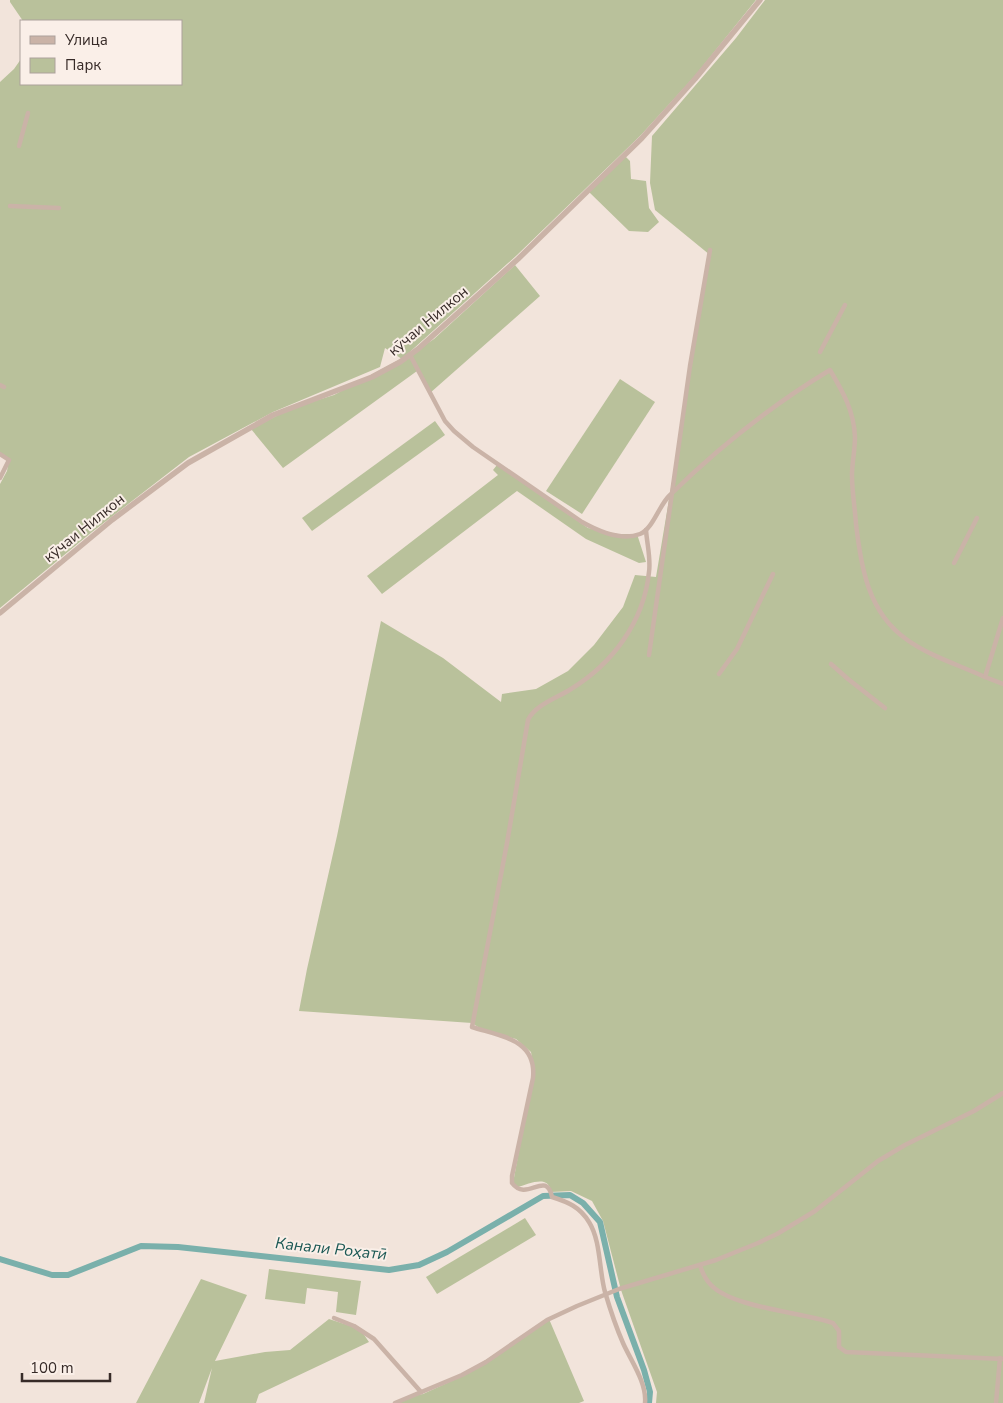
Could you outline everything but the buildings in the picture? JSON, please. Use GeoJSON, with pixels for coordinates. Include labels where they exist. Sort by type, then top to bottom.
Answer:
{"type":"FeatureCollection","features":[{"type":"Feature","properties":{"kind":"street","name":"кӯчаи Нилкон"},"geometry":{"type":"LineString","coordinates":[[0,613],[112,520],[188,463],[274,415],[372,377],[410,355],[518,259],[642,138],[695,79],[760,0]]}},
{"type":"Feature","properties":{"kind":"street"},"geometry":{"type":"LineString","coordinates":[[19,146],[28,113]]}},
{"type":"Feature","properties":{"kind":"street"},"geometry":{"type":"LineString","coordinates":[[10,206],[59,208]]}},
{"type":"Feature","properties":{"kind":"street"},"geometry":{"type":"LineString","coordinates":[[649,655],[690,366],[710,250]]}},
{"type":"Feature","properties":{"kind":"street"},"geometry":{"type":"LineString","coordinates":[[820,352],[845,305]]}},
{"type":"Feature","properties":{"kind":"street"},"geometry":{"type":"LineString","coordinates":[[410,355],[445,421],[454,432],[589,527],[625,536],[638,534],[646,530],[662,504],[672,493],[716,454],[792,393],[830,370],[848,402],[852,418],[855,438],[852,484],[860,557],[874,602],[888,622],[906,640],[920,649],[1003,684]]}},
{"type":"Feature","properties":{"kind":"street"},"geometry":{"type":"LineString","coordinates":[[0,454],[9,460],[0,478]]}},
{"type":"Feature","properties":{"kind":"street"},"geometry":{"type":"LineString","coordinates":[[954,563],[977,518]]}},
{"type":"Feature","properties":{"kind":"street"},"geometry":{"type":"LineString","coordinates":[[646,530],[650,568],[646,597],[641,610],[619,648],[594,673],[536,709],[528,720],[508,843],[472,1027],[516,1042],[524,1047],[531,1057],[534,1066],[533,1078],[512,1180],[514,1186],[521,1190],[529,1190],[542,1185],[550,1189],[552,1197],[572,1204],[586,1216],[591,1224],[607,1293],[623,1342],[644,1388],[646,1403]]}},
{"type":"Feature","properties":{"kind":"street"},"geometry":{"type":"LineString","coordinates":[[719,674],[737,650],[773,574]]}},
{"type":"Feature","properties":{"kind":"street"},"geometry":{"type":"LineString","coordinates":[[985,677],[1003,618]]}},
{"type":"Feature","properties":{"kind":"street"},"geometry":{"type":"LineString","coordinates":[[831,664],[885,708]]}},
{"type":"Feature","properties":{"kind":"street"},"geometry":{"type":"LineString","coordinates":[[395,1403],[462,1375],[486,1362],[547,1320],[607,1293],[700,1265],[758,1244],[815,1211],[878,1161],[905,1145],[968,1114],[1003,1093]]}},
{"type":"Feature","properties":{"kind":"street"},"geometry":{"type":"LineString","coordinates":[[700,1265],[703,1274],[710,1284],[717,1290],[730,1296],[760,1306],[833,1323],[839,1331],[839,1346],[846,1352],[1001,1359],[996,1403]]}},
{"type":"Feature","properties":{"kind":"street"},"geometry":{"type":"LineString","coordinates":[[334,1318],[354,1326],[374,1339],[421,1392]]}},
{"type":"Feature","properties":{"kind":"green space"},"geometry":{"type":"Polygon","coordinates":[[[10,0],[756,0],[694,77],[641,135],[517,255],[402,359],[385,348],[380,367],[273,412],[189,457],[92,532],[0,608],[0,484],[7,471],[9,460],[0,454],[0,82],[20,60],[20,85],[182,85],[182,20],[22,20],[10,0]]]}},
{"type":"Feature","properties":{"kind":"green space"},"geometry":{"type":"Polygon","coordinates":[[[765,0],[1003,0],[1003,1403],[656,1403],[657,1392],[621,1290],[603,1221],[592,1201],[571,1191],[551,1192],[547,1183],[543,1182],[518,1187],[513,1183],[534,1070],[531,1052],[516,1039],[484,1031],[472,1023],[299,1011],[381,621],[443,658],[501,702],[502,694],[536,689],[568,671],[594,645],[623,607],[635,575],[656,577],[710,255],[655,210],[650,183],[652,136],[736,38],[765,0]]]}},
{"type":"Feature","properties":{"kind":"green space"},"geometry":{"type":"Polygon","coordinates":[[[625,156],[630,161],[631,179],[646,181],[649,208],[659,222],[648,232],[629,231],[589,192],[625,156]]]}},
{"type":"Feature","properties":{"kind":"green space"},"geometry":{"type":"Polygon","coordinates":[[[515,265],[540,296],[430,393],[417,371],[283,468],[251,429],[292,408],[334,395],[419,349],[434,339],[515,265]]]}},
{"type":"Feature","properties":{"kind":"green space"},"geometry":{"type":"Polygon","coordinates":[[[620,379],[655,402],[582,514],[546,491],[620,379]]]}},
{"type":"Feature","properties":{"kind":"green space"},"geometry":{"type":"Polygon","coordinates":[[[435,421],[445,435],[312,531],[302,518],[435,421]]]}},
{"type":"Feature","properties":{"kind":"green space"},"geometry":{"type":"Polygon","coordinates":[[[497,465],[588,528],[618,534],[637,534],[646,562],[639,563],[586,539],[517,491],[382,594],[367,576],[498,475],[493,470],[497,465]]]}},
{"type":"Feature","properties":{"kind":"green space"},"geometry":{"type":"Polygon","coordinates":[[[525,1218],[536,1235],[437,1294],[426,1277],[525,1218]]]}},
{"type":"Feature","properties":{"kind":"green space"},"geometry":{"type":"Polygon","coordinates":[[[269,1269],[361,1281],[356,1315],[336,1312],[338,1292],[307,1288],[305,1304],[265,1299],[269,1269]]]}},
{"type":"Feature","properties":{"kind":"green space"},"geometry":{"type":"Polygon","coordinates":[[[201,1279],[247,1295],[215,1361],[265,1352],[290,1350],[329,1319],[360,1329],[369,1342],[259,1394],[256,1403],[204,1403],[212,1368],[199,1403],[136,1403],[201,1279]]]}},
{"type":"Feature","properties":{"kind":"green space"},"geometry":{"type":"Polygon","coordinates":[[[549,1319],[584,1401],[579,1403],[397,1403],[408,1397],[423,1394],[458,1378],[549,1319]]]}},
{"type":"Feature","properties":{"kind":"waterway","name":"Канали Роҳатӣ"},"geometry":{"type":"LineString","coordinates":[[0,1259],[52,1275],[68,1275],[141,1246],[178,1247],[389,1270],[419,1265],[447,1252],[543,1196],[570,1195],[583,1203],[600,1222],[617,1297],[644,1370],[650,1392],[649,1403]]}}]}
